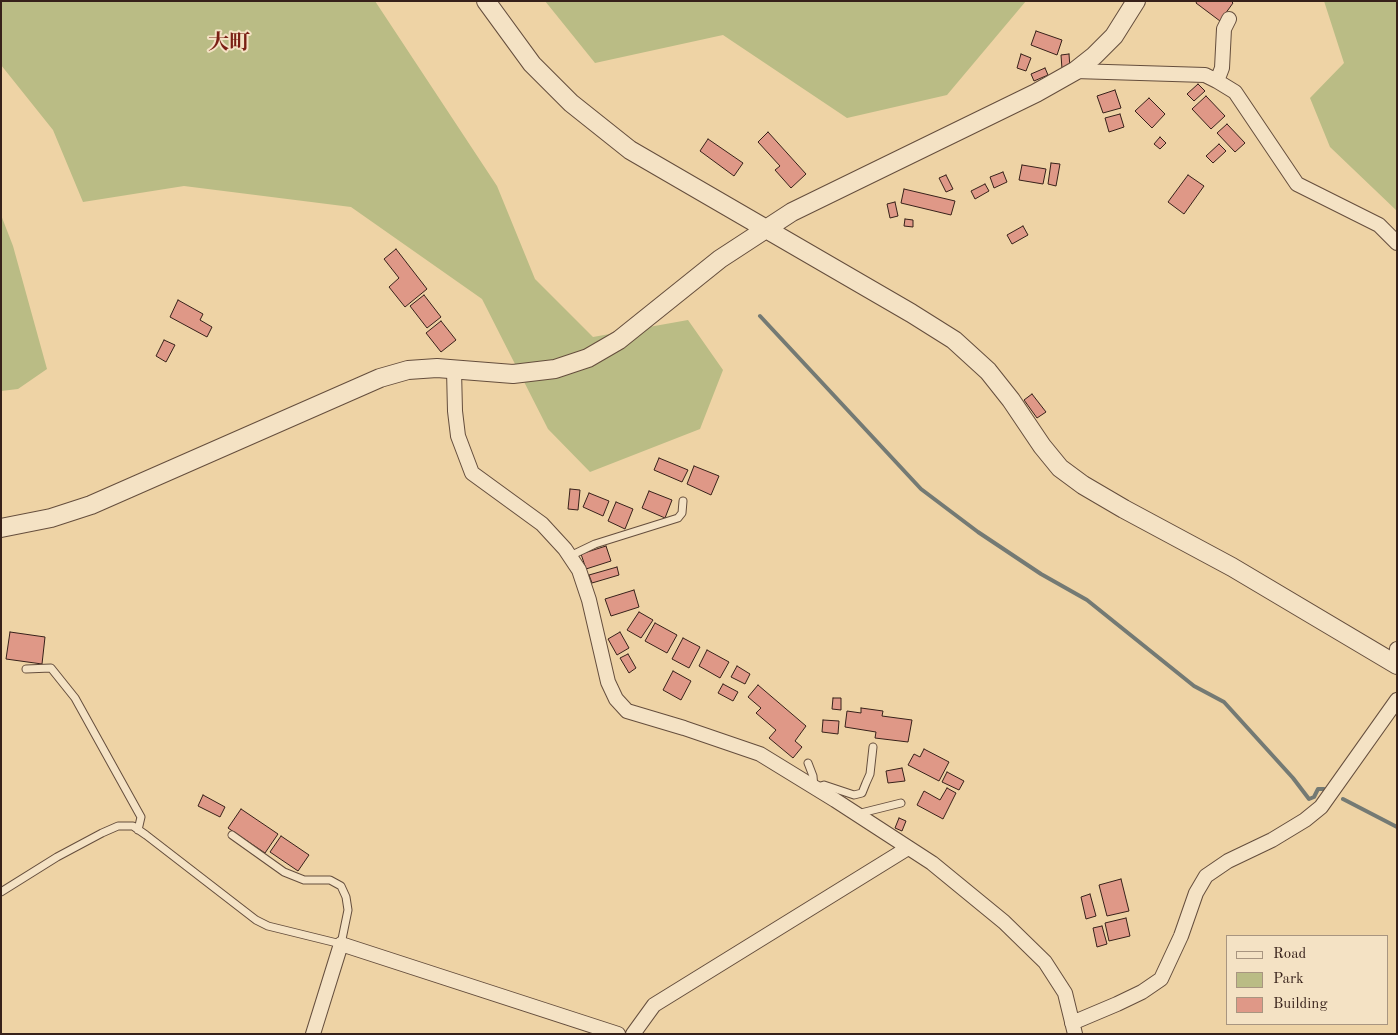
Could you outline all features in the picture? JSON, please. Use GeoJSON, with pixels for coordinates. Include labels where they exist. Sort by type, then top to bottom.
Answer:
{"type":"FeatureCollection","features":[{"type":"Feature","properties":{"kind":"street"},"geometry":{"type":"LineString","coordinates":[[486,1],[532,64],[579,109],[630,150],[911,312],[954,340],[988,371],[1060,468],[1083,485],[1124,509],[1232,566],[1396,659]]}},
{"type":"Feature","properties":{"kind":"street"},"geometry":{"type":"LineString","coordinates":[[1,528],[51,518],[91,505],[380,378],[408,370],[437,368],[513,374],[555,369],[588,358],[619,340],[720,258],[792,212],[1036,93],[1075,71],[1094,56],[1114,36],[1136,1]]}},
{"type":"Feature","properties":{"kind":"street"},"geometry":{"type":"LineString","coordinates":[[1218,80],[1222,68],[1224,29],[1229,19]]}},
{"type":"Feature","properties":{"kind":"street"},"geometry":{"type":"LineString","coordinates":[[1075,71],[1205,75],[1218,80],[1235,92],[1297,184],[1379,225],[1397,243]]}},
{"type":"Feature","properties":{"kind":"street"},"geometry":{"type":"LineString","coordinates":[[454,370],[458,436],[472,472],[542,524],[570,556],[579,570],[589,600],[608,682],[616,699],[627,711],[760,754],[932,863],[1004,922],[1046,962],[1065,994],[1074,1031],[1161,979],[1181,936],[1196,892],[1206,876],[1228,861],[1272,840],[1305,820],[1321,807],[1397,700]]}},
{"type":"Feature","properties":{"kind":"street"},"geometry":{"type":"LineString","coordinates":[[633,1034],[654,1005],[908,848]]}},
{"type":"Feature","properties":{"kind":"street"},"geometry":{"type":"LineString","coordinates":[[313,1034],[341,944],[618,1034]]}},
{"type":"Feature","properties":{"kind":"lane"},"geometry":{"type":"LineString","coordinates":[[570,556],[595,544],[678,518],[682,513],[683,501]]}},
{"type":"Feature","properties":{"kind":"lane"},"geometry":{"type":"LineString","coordinates":[[26,669],[52,668],[75,698],[141,817],[138,830]]}},
{"type":"Feature","properties":{"kind":"lane"},"geometry":{"type":"LineString","coordinates":[[808,763],[813,776],[814,788],[824,785],[854,795],[862,793],[870,774],[873,747]]}},
{"type":"Feature","properties":{"kind":"lane"},"geometry":{"type":"LineString","coordinates":[[857,814],[902,803]]}},
{"type":"Feature","properties":{"kind":"lane"},"geometry":{"type":"LineString","coordinates":[[1,892],[57,857],[102,833],[118,826],[133,826],[256,920],[268,926],[341,944],[348,910],[342,886],[330,880],[304,880],[284,872],[232,834]]}},
{"type":"Feature","properties":{"kind":"green space"},"geometry":{"type":"Polygon","coordinates":[[[1,1],[375,1],[497,186],[535,279],[593,337],[688,320],[723,370],[700,429],[590,472],[548,429],[482,299],[351,207],[184,186],[83,202],[53,130],[1,65],[1,1]]]}},
{"type":"Feature","properties":{"kind":"green space"},"geometry":{"type":"Polygon","coordinates":[[[545,1],[1026,1],[947,95],[847,118],[723,35],[595,63],[545,1]]]}},
{"type":"Feature","properties":{"kind":"green space"},"geometry":{"type":"Polygon","coordinates":[[[1324,1],[1397,1],[1397,211],[1330,147],[1310,98],[1344,63],[1324,1]]]}},
{"type":"Feature","properties":{"kind":"green space"},"geometry":{"type":"Polygon","coordinates":[[[1,215],[13,246],[47,369],[18,389],[1,391],[1,215]]]}},
{"type":"Feature","properties":{"kind":"building"},"geometry":{"type":"Polygon","coordinates":[[[1197,1],[1231,1],[1233,3],[1220,21],[1196,3],[1197,1]]]}},
{"type":"Feature","properties":{"kind":"building"},"geometry":{"type":"Polygon","coordinates":[[[1036,31],[1062,40],[1057,55],[1031,45],[1036,31]]]}},
{"type":"Feature","properties":{"kind":"building"},"geometry":{"type":"Polygon","coordinates":[[[1021,54],[1031,58],[1026,71],[1017,68],[1021,54]]]}},
{"type":"Feature","properties":{"kind":"building"},"geometry":{"type":"Polygon","coordinates":[[[1069,54],[1070,68],[1062,69],[1061,55],[1069,54]]]}},
{"type":"Feature","properties":{"kind":"building"},"geometry":{"type":"Polygon","coordinates":[[[1045,68],[1048,75],[1034,81],[1031,74],[1045,68]]]}},
{"type":"Feature","properties":{"kind":"building"},"geometry":{"type":"Polygon","coordinates":[[[1198,84],[1205,91],[1194,101],[1187,94],[1198,84]]]}},
{"type":"Feature","properties":{"kind":"building"},"geometry":{"type":"Polygon","coordinates":[[[1115,90],[1121,108],[1103,113],[1097,96],[1115,90]]]}},
{"type":"Feature","properties":{"kind":"building"},"geometry":{"type":"Polygon","coordinates":[[[1206,96],[1225,116],[1211,129],[1192,109],[1206,96]]]}},
{"type":"Feature","properties":{"kind":"building"},"geometry":{"type":"Polygon","coordinates":[[[1149,98],[1165,114],[1152,128],[1135,111],[1149,98]]]}},
{"type":"Feature","properties":{"kind":"building"},"geometry":{"type":"Polygon","coordinates":[[[1120,114],[1124,127],[1109,132],[1105,118],[1120,114]]]}},
{"type":"Feature","properties":{"kind":"building"},"geometry":{"type":"Polygon","coordinates":[[[1227,124],[1245,143],[1235,152],[1217,133],[1227,124]]]}},
{"type":"Feature","properties":{"kind":"building"},"geometry":{"type":"Polygon","coordinates":[[[768,132],[806,174],[791,188],[775,170],[780,166],[758,142],[768,132]]]}},
{"type":"Feature","properties":{"kind":"building"},"geometry":{"type":"Polygon","coordinates":[[[1160,137],[1166,143],[1160,149],[1154,144],[1160,137]]]}},
{"type":"Feature","properties":{"kind":"building"},"geometry":{"type":"Polygon","coordinates":[[[708,139],[743,163],[734,176],[700,151],[708,139]]]}},
{"type":"Feature","properties":{"kind":"building"},"geometry":{"type":"Polygon","coordinates":[[[1219,144],[1226,151],[1213,163],[1206,156],[1219,144]]]}},
{"type":"Feature","properties":{"kind":"building"},"geometry":{"type":"Polygon","coordinates":[[[1051,163],[1060,164],[1056,186],[1048,184],[1051,163]]]}},
{"type":"Feature","properties":{"kind":"building"},"geometry":{"type":"Polygon","coordinates":[[[1022,165],[1046,169],[1043,184],[1019,180],[1022,165]]]}},
{"type":"Feature","properties":{"kind":"building"},"geometry":{"type":"Polygon","coordinates":[[[1003,172],[1007,182],[994,188],[990,177],[1003,172]]]}},
{"type":"Feature","properties":{"kind":"building"},"geometry":{"type":"Polygon","coordinates":[[[946,175],[953,189],[946,192],[939,178],[946,175]]]}},
{"type":"Feature","properties":{"kind":"building"},"geometry":{"type":"Polygon","coordinates":[[[1188,175],[1204,186],[1184,214],[1168,202],[1188,175]]]}},
{"type":"Feature","properties":{"kind":"building"},"geometry":{"type":"Polygon","coordinates":[[[985,184],[989,191],[975,199],[971,191],[985,184]]]}},
{"type":"Feature","properties":{"kind":"building"},"geometry":{"type":"Polygon","coordinates":[[[904,189],[955,201],[951,215],[901,203],[904,189]]]}},
{"type":"Feature","properties":{"kind":"building"},"geometry":{"type":"Polygon","coordinates":[[[895,202],[898,216],[890,218],[887,204],[895,202]]]}},
{"type":"Feature","properties":{"kind":"building"},"geometry":{"type":"Polygon","coordinates":[[[905,219],[913,220],[913,227],[904,226],[905,219]]]}},
{"type":"Feature","properties":{"kind":"building"},"geometry":{"type":"Polygon","coordinates":[[[1023,226],[1028,235],[1012,244],[1007,235],[1023,226]]]}},
{"type":"Feature","properties":{"kind":"building"},"geometry":{"type":"Polygon","coordinates":[[[396,249],[427,289],[405,307],[389,287],[399,278],[384,259],[396,249]]]}},
{"type":"Feature","properties":{"kind":"building"},"geometry":{"type":"Polygon","coordinates":[[[424,295],[441,317],[427,328],[410,306],[424,295]]]}},
{"type":"Feature","properties":{"kind":"building"},"geometry":{"type":"Polygon","coordinates":[[[178,300],[203,314],[200,320],[212,327],[207,337],[170,317],[178,300]]]}},
{"type":"Feature","properties":{"kind":"building"},"geometry":{"type":"Polygon","coordinates":[[[441,321],[456,340],[441,352],[426,333],[441,321]]]}},
{"type":"Feature","properties":{"kind":"building"},"geometry":{"type":"Polygon","coordinates":[[[164,340],[175,345],[166,362],[156,356],[164,340]]]}},
{"type":"Feature","properties":{"kind":"building"},"geometry":{"type":"Polygon","coordinates":[[[1032,394],[1046,412],[1037,418],[1024,400],[1032,394]]]}},
{"type":"Feature","properties":{"kind":"building"},"geometry":{"type":"Polygon","coordinates":[[[659,458],[688,470],[682,482],[654,470],[659,458]]]}},
{"type":"Feature","properties":{"kind":"building"},"geometry":{"type":"Polygon","coordinates":[[[694,466],[719,476],[711,495],[687,484],[694,466]]]}},
{"type":"Feature","properties":{"kind":"building"},"geometry":{"type":"Polygon","coordinates":[[[570,489],[580,490],[578,510],[568,509],[570,489]]]}},
{"type":"Feature","properties":{"kind":"building"},"geometry":{"type":"Polygon","coordinates":[[[649,491],[672,500],[665,518],[642,508],[649,491]]]}},
{"type":"Feature","properties":{"kind":"building"},"geometry":{"type":"Polygon","coordinates":[[[589,493],[609,501],[603,516],[583,507],[589,493]]]}},
{"type":"Feature","properties":{"kind":"building"},"geometry":{"type":"Polygon","coordinates":[[[616,502],[633,509],[625,529],[608,521],[616,502]]]}},
{"type":"Feature","properties":{"kind":"building"},"geometry":{"type":"Polygon","coordinates":[[[606,546],[611,561],[586,569],[581,554],[606,546]]]}},
{"type":"Feature","properties":{"kind":"building"},"geometry":{"type":"Polygon","coordinates":[[[617,567],[619,575],[592,583],[589,575],[617,567]]]}},
{"type":"Feature","properties":{"kind":"building"},"geometry":{"type":"Polygon","coordinates":[[[634,590],[639,607],[611,616],[605,599],[634,590]]]}},
{"type":"Feature","properties":{"kind":"building"},"geometry":{"type":"Polygon","coordinates":[[[639,612],[653,620],[641,638],[627,630],[639,612]]]}},
{"type":"Feature","properties":{"kind":"building"},"geometry":{"type":"Polygon","coordinates":[[[655,623],[677,635],[667,653],[645,641],[655,623]]]}},
{"type":"Feature","properties":{"kind":"building"},"geometry":{"type":"Polygon","coordinates":[[[10,632],[45,637],[42,664],[6,659],[10,632]]]}},
{"type":"Feature","properties":{"kind":"building"},"geometry":{"type":"Polygon","coordinates":[[[620,632],[629,648],[617,655],[608,639],[620,632]]]}},
{"type":"Feature","properties":{"kind":"building"},"geometry":{"type":"Polygon","coordinates":[[[683,638],[700,647],[689,668],[672,659],[683,638]]]}},
{"type":"Feature","properties":{"kind":"building"},"geometry":{"type":"Polygon","coordinates":[[[707,650],[729,662],[720,678],[699,666],[707,650]]]}},
{"type":"Feature","properties":{"kind":"building"},"geometry":{"type":"Polygon","coordinates":[[[628,654],[636,668],[629,673],[620,658],[628,654]]]}},
{"type":"Feature","properties":{"kind":"building"},"geometry":{"type":"Polygon","coordinates":[[[737,666],[750,674],[745,684],[731,677],[737,666]]]}},
{"type":"Feature","properties":{"kind":"building"},"geometry":{"type":"Polygon","coordinates":[[[673,671],[691,681],[681,700],[663,690],[673,671]]]}},
{"type":"Feature","properties":{"kind":"building"},"geometry":{"type":"Polygon","coordinates":[[[723,684],[738,692],[733,701],[718,693],[723,684]]]}},
{"type":"Feature","properties":{"kind":"building"},"geometry":{"type":"Polygon","coordinates":[[[758,685],[806,726],[795,741],[802,747],[793,758],[769,738],[776,730],[756,713],[761,708],[748,697],[758,685]]]}},
{"type":"Feature","properties":{"kind":"building"},"geometry":{"type":"Polygon","coordinates":[[[833,698],[841,698],[841,710],[832,709],[833,698]]]}},
{"type":"Feature","properties":{"kind":"building"},"geometry":{"type":"Polygon","coordinates":[[[861,708],[883,711],[882,716],[912,720],[908,742],[875,738],[876,732],[845,727],[847,711],[861,713],[861,708]]]}},
{"type":"Feature","properties":{"kind":"building"},"geometry":{"type":"Polygon","coordinates":[[[823,720],[839,721],[838,734],[822,732],[823,720]]]}},
{"type":"Feature","properties":{"kind":"building"},"geometry":{"type":"Polygon","coordinates":[[[924,749],[949,762],[939,781],[908,765],[914,754],[920,757],[924,749]]]}},
{"type":"Feature","properties":{"kind":"building"},"geometry":{"type":"Polygon","coordinates":[[[902,768],[905,781],[888,783],[886,771],[902,768]]]}},
{"type":"Feature","properties":{"kind":"building"},"geometry":{"type":"Polygon","coordinates":[[[947,772],[964,781],[959,790],[942,782],[947,772]]]}},
{"type":"Feature","properties":{"kind":"building"},"geometry":{"type":"Polygon","coordinates":[[[947,788],[956,793],[943,819],[917,805],[924,791],[940,800],[947,788]]]}},
{"type":"Feature","properties":{"kind":"building"},"geometry":{"type":"Polygon","coordinates":[[[203,795],[225,807],[220,817],[198,806],[203,795]]]}},
{"type":"Feature","properties":{"kind":"building"},"geometry":{"type":"Polygon","coordinates":[[[241,809],[278,834],[265,853],[228,828],[241,809]]]}},
{"type":"Feature","properties":{"kind":"building"},"geometry":{"type":"Polygon","coordinates":[[[899,818],[906,821],[902,831],[895,828],[899,818]]]}},
{"type":"Feature","properties":{"kind":"building"},"geometry":{"type":"Polygon","coordinates":[[[281,836],[309,855],[298,871],[270,852],[281,836]]]}},
{"type":"Feature","properties":{"kind":"building"},"geometry":{"type":"Polygon","coordinates":[[[1121,879],[1129,911],[1107,916],[1099,885],[1121,879]]]}},
{"type":"Feature","properties":{"kind":"building"},"geometry":{"type":"Polygon","coordinates":[[[1090,894],[1096,916],[1086,919],[1081,897],[1090,894]]]}},
{"type":"Feature","properties":{"kind":"building"},"geometry":{"type":"Polygon","coordinates":[[[1126,918],[1130,936],[1109,941],[1105,923],[1126,918]]]}},
{"type":"Feature","properties":{"kind":"building"},"geometry":{"type":"Polygon","coordinates":[[[1102,926],[1107,944],[1097,947],[1093,928],[1102,926]]]}},
{"type":"Feature","properties":{"kind":"waterway"},"geometry":{"type":"LineString","coordinates":[[760,316],[921,489],[978,532],[1041,574],[1087,600],[1194,686],[1224,702],[1293,778],[1309,799],[1314,797],[1318,789],[1324,789]]}},
{"type":"Feature","properties":{"kind":"waterway"},"geometry":{"type":"LineString","coordinates":[[1343,799],[1397,827]]}},
{"type":"Feature","properties":{"kind":"district","name":"大町"},"geometry":{"type":"Point","coordinates":[229,43]}}]}
